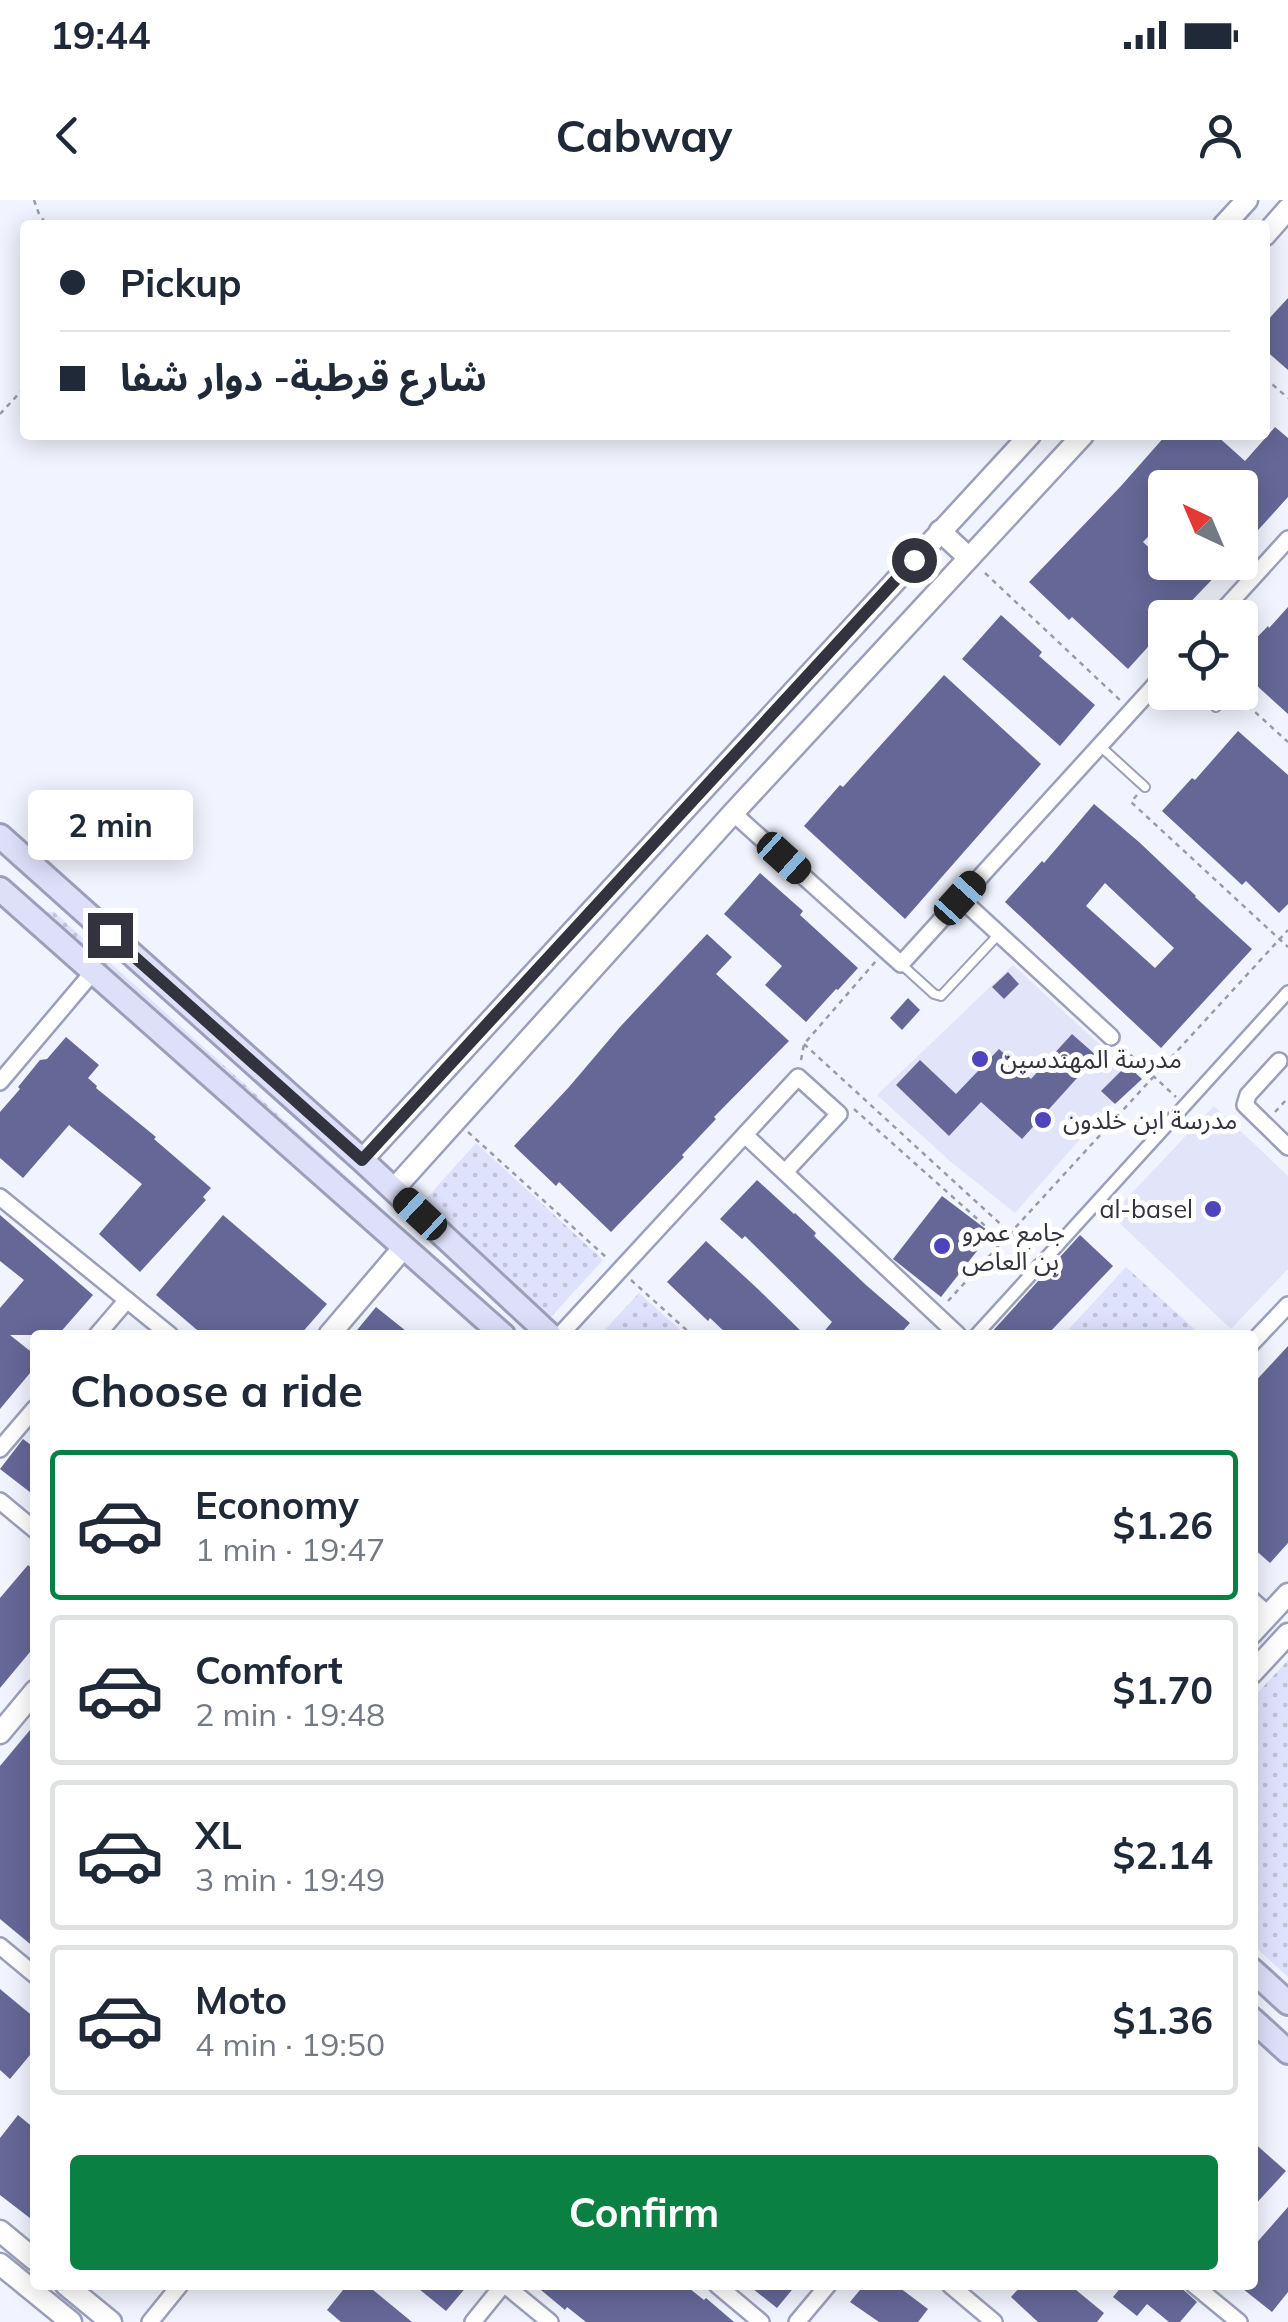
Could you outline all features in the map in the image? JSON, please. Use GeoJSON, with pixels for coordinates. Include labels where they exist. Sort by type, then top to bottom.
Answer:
{"type":"FeatureCollection","features":[{"type":"Feature","properties":{"kind":"main road"},"geometry":{"type":"LineString","coordinates":[[0,836],[394,1189],[545,1330]]}},
{"type":"Feature","properties":{"kind":"main road"},"geometry":{"type":"LineString","coordinates":[[28,914],[54,885]]}},
{"type":"Feature","properties":{"kind":"main road"},"geometry":{"type":"LineString","coordinates":[[0,889],[498,1330]]}},
{"type":"Feature","properties":{"kind":"main road"},"geometry":{"type":"LineString","coordinates":[[1258,1976],[1282,1998],[1258,2015]]}},
{"type":"Feature","properties":{"kind":"main road"},"geometry":{"type":"LineString","coordinates":[[1258,2024],[1288,2052]]}},
{"type":"Feature","properties":{"kind":"street"},"geometry":{"type":"LineString","coordinates":[[1229,220],[1248,200]]}},
{"type":"Feature","properties":{"kind":"street"},"geometry":{"type":"LineString","coordinates":[[1270,229],[1288,209]]}},
{"type":"Feature","properties":{"kind":"street"},"geometry":{"type":"LineString","coordinates":[[362,1160],[1025,440]]}},
{"type":"Feature","properties":{"kind":"street"},"geometry":{"type":"LineString","coordinates":[[394,1189],[733,813],[1078,440]]}},
{"type":"Feature","properties":{"kind":"street"},"geometry":{"type":"LineString","coordinates":[[940,531],[969,558]]}},
{"type":"Feature","properties":{"kind":"street"},"geometry":{"type":"LineString","coordinates":[[1232,600],[1288,539]]}},
{"type":"Feature","properties":{"kind":"street"},"geometry":{"type":"LineString","coordinates":[[733,813],[901,964],[1148,692]]}},
{"type":"Feature","properties":{"kind":"street"},"geometry":{"type":"LineString","coordinates":[[960,898],[1110,1037]]}},
{"type":"Feature","properties":{"kind":"street"},"geometry":{"type":"LineString","coordinates":[[0,1082],[94,972]]}},
{"type":"Feature","properties":{"kind":"street"},"geometry":{"type":"LineString","coordinates":[[981,1330],[1288,992]]}},
{"type":"Feature","properties":{"kind":"street"},"geometry":{"type":"LineString","coordinates":[[1279,1060],[1248,1095],[1245,1105],[1288,1147]]}},
{"type":"Feature","properties":{"kind":"street"},"geometry":{"type":"LineString","coordinates":[[565,1330],[798,1077],[839,1114],[785,1172]]}},
{"type":"Feature","properties":{"kind":"street"},"geometry":{"type":"LineString","coordinates":[[745,1135],[952,1330]]}},
{"type":"Feature","properties":{"kind":"street"},"geometry":{"type":"LineString","coordinates":[[0,1197],[164,1330]]}},
{"type":"Feature","properties":{"kind":"street"},"geometry":{"type":"LineString","coordinates":[[333,1330],[404,1247]]}},
{"type":"Feature","properties":{"kind":"street"},"geometry":{"type":"LineString","coordinates":[[101,1330],[127,1300]]}},
{"type":"Feature","properties":{"kind":"street"},"geometry":{"type":"LineString","coordinates":[[1258,1337],[1288,1305]]}},
{"type":"Feature","properties":{"kind":"street"},"geometry":{"type":"LineString","coordinates":[[0,1449],[30,1414]]}},
{"type":"Feature","properties":{"kind":"street"},"geometry":{"type":"LineString","coordinates":[[0,1501],[30,1526]]}},
{"type":"Feature","properties":{"kind":"street"},"geometry":{"type":"LineString","coordinates":[[1258,1627],[1288,1594]]}},
{"type":"Feature","properties":{"kind":"street"},"geometry":{"type":"LineString","coordinates":[[1258,1605],[1288,1632],[1258,1666]]}},
{"type":"Feature","properties":{"kind":"street"},"geometry":{"type":"LineString","coordinates":[[0,1733],[30,1697]]}},
{"type":"Feature","properties":{"kind":"street"},"geometry":{"type":"LineString","coordinates":[[0,1946],[30,1971]]}},
{"type":"Feature","properties":{"kind":"street"},"geometry":{"type":"LineString","coordinates":[[3,2249],[30,2258]]}},
{"type":"Feature","properties":{"kind":"street"},"geometry":{"type":"LineString","coordinates":[[3,2249],[30,2278]]}},
{"type":"Feature","properties":{"kind":"street"},"geometry":{"type":"LineString","coordinates":[[41,2290],[71,2322]]}},
{"type":"Feature","properties":{"kind":"street"},"geometry":{"type":"LineString","coordinates":[[72,2290],[111,2322]]}},
{"type":"Feature","properties":{"kind":"street"},"geometry":{"type":"LineString","coordinates":[[150,2322],[176,2290]]}},
{"type":"Feature","properties":{"kind":"street"},"geometry":{"type":"LineString","coordinates":[[472,2322],[500,2290]]}},
{"type":"Feature","properties":{"kind":"street"},"geometry":{"type":"LineString","coordinates":[[510,2290],[550,2322]]}},
{"type":"Feature","properties":{"kind":"street"},"geometry":{"type":"LineString","coordinates":[[723,2290],[761,2322]]}},
{"type":"Feature","properties":{"kind":"street"},"geometry":{"type":"LineString","coordinates":[[797,2322],[824,2290]]}},
{"type":"Feature","properties":{"kind":"street"},"geometry":{"type":"LineString","coordinates":[[956,2290],[994,2322]]}},
{"type":"Feature","properties":{"kind":"street"},"geometry":{"type":"LineString","coordinates":[[1200,2290],[1240,2322]]}},
{"type":"Feature","properties":{"kind":"lane"},"geometry":{"type":"LineString","coordinates":[[1100,746],[1145,787]]}},
{"type":"Feature","properties":{"kind":"lane"},"geometry":{"type":"LineString","coordinates":[[901,964],[934,994],[942,996],[999,934]]}},
{"type":"Feature","properties":{"kind":"path"},"geometry":{"type":"LineString","coordinates":[[0,414],[20,392]]}},
{"type":"Feature","properties":{"kind":"path"},"geometry":{"type":"LineString","coordinates":[[969,558],[1131,710]]}},
{"type":"Feature","properties":{"kind":"path"},"geometry":{"type":"LineString","coordinates":[[1253,710],[1288,742]]}},
{"type":"Feature","properties":{"kind":"path"},"geometry":{"type":"LineString","coordinates":[[1145,787],[1131,802],[1288,947]]}},
{"type":"Feature","properties":{"kind":"path"},"geometry":{"type":"LineString","coordinates":[[936,1315],[1288,930]]}},
{"type":"Feature","properties":{"kind":"path"},"geometry":{"type":"LineString","coordinates":[[798,1077],[804,1044],[886,950]]}},
{"type":"Feature","properties":{"kind":"path"},"geometry":{"type":"LineString","coordinates":[[1110,1037],[1185,1105]]}},
{"type":"Feature","properties":{"kind":"path"},"geometry":{"type":"LineString","coordinates":[[804,1044],[1042,1262]]}},
{"type":"Feature","properties":{"kind":"path"},"geometry":{"type":"LineString","coordinates":[[851,1106],[1002,1242]]}},
{"type":"Feature","properties":{"kind":"path"},"geometry":{"type":"LineString","coordinates":[[456,1120],[686,1330]]}},
{"type":"Feature","properties":{"kind":"shaded area"},"geometry":{"type":"Polygon","coordinates":[[[41,912],[54,912],[516,1330],[494,1330],[41,912]]]}},
{"type":"Feature","properties":{"kind":"shaded area"},"geometry":{"type":"Polygon","coordinates":[[[1013,965],[1135,1077],[1015,1213],[877,1095],[1013,965]]]}},
{"type":"Feature","properties":{"kind":"shaded area"},"geometry":{"type":"Polygon","coordinates":[[[1214,1106],[1288,1176],[1288,1269],[1231,1329],[1111,1215],[1214,1106]]]}},
{"type":"Feature","properties":{"kind":"shaded area"},"geometry":{"type":"Polygon","coordinates":[[[476,1143],[603,1260],[551,1317],[424,1201],[476,1143]]]}},
{"type":"Feature","properties":{"kind":"shaded area"},"geometry":{"type":"Polygon","coordinates":[[[1126,1267],[1195,1330],[1068,1330],[1126,1267]]]}},
{"type":"Feature","properties":{"kind":"shaded area"},"geometry":{"type":"Polygon","coordinates":[[[639,1293],[680,1330],[605,1330],[639,1293]]]}},
{"type":"Feature","properties":{"kind":"shaded area"},"geometry":{"type":"Polygon","coordinates":[[[1288,1660],[1288,1977],[1258,1950],[1258,1692],[1288,1660]]]}},
{"type":"Feature","properties":{"kind":"building"},"geometry":{"type":"Polygon","coordinates":[[[1288,298],[1288,370],[1270,354],[1270,318],[1288,298]]]}},
{"type":"Feature","properties":{"kind":"building"},"geometry":{"type":"Polygon","coordinates":[[[1275,427],[1288,438],[1288,497],[1258,530],[1258,470],[1148,470],[1148,537],[1143,542],[1148,547],[1148,580],[1212,580],[1192,600],[1148,600],[1148,647],[1128,669],[1029,582],[1162,440],[1222,440],[1245,461],[1264,440],[1270,440],[1275,427]]]}},
{"type":"Feature","properties":{"kind":"building"},"geometry":{"type":"Polygon","coordinates":[[[1288,607],[1288,714],[1258,687],[1258,636],[1288,607]]]}},
{"type":"Feature","properties":{"kind":"building"},"geometry":{"type":"Polygon","coordinates":[[[1001,615],[1042,652],[1039,656],[1095,705],[1060,746],[962,659],[1001,615]]]}},
{"type":"Feature","properties":{"kind":"building"},"geometry":{"type":"Polygon","coordinates":[[[944,675],[1041,764],[905,919],[804,826],[944,675]]]}},
{"type":"Feature","properties":{"kind":"building"},"geometry":{"type":"Polygon","coordinates":[[[1238,731],[1288,775],[1288,904],[1279,913],[1246,881],[1242,885],[1162,811],[1238,731]]]}},
{"type":"Feature","properties":{"kind":"building"},"geometry":{"type":"Polygon","coordinates":[[[1094,804],[1252,949],[1161,1048],[1005,902],[1094,804]],[[1105,883],[1086,906],[1155,968],[1174,948],[1105,883]]]}},
{"type":"Feature","properties":{"kind":"building"},"geometry":{"type":"Polygon","coordinates":[[[760,873],[858,968],[806,1022],[765,985],[782,966],[724,914],[760,873]]]}},
{"type":"Feature","properties":{"kind":"building"},"geometry":{"type":"Polygon","coordinates":[[[707,934],[732,957],[716,974],[789,1041],[714,1117],[684,1157],[611,1232],[514,1146],[707,934]]]}},
{"type":"Feature","properties":{"kind":"building"},"geometry":{"type":"Polygon","coordinates":[[[1008,972],[1019,984],[1004,999],[992,987],[1008,972]]]}},
{"type":"Feature","properties":{"kind":"building"},"geometry":{"type":"Polygon","coordinates":[[[908,998],[920,1010],[902,1030],[890,1018],[908,998]]]}},
{"type":"Feature","properties":{"kind":"building"},"geometry":{"type":"Polygon","coordinates":[[[1072,1034],[1097,1056],[1022,1139],[981,1102],[949,1136],[896,1085],[920,1060],[956,1094],[999,1049],[1031,1079],[1072,1034]]]}},
{"type":"Feature","properties":{"kind":"building"},"geometry":{"type":"Polygon","coordinates":[[[66,1037],[99,1065],[88,1078],[96,1088],[211,1188],[203,1197],[206,1200],[140,1272],[99,1234],[142,1184],[69,1125],[23,1178],[0,1158],[0,1112],[40,1060],[47,1059],[66,1037]]]}},
{"type":"Feature","properties":{"kind":"building"},"geometry":{"type":"Polygon","coordinates":[[[1127,1065],[1142,1079],[1115,1104],[1101,1091],[1127,1065]]]}},
{"type":"Feature","properties":{"kind":"building"},"geometry":{"type":"Polygon","coordinates":[[[757,1180],[910,1323],[904,1330],[825,1330],[832,1322],[745,1236],[742,1239],[720,1219],[757,1180]]]}},
{"type":"Feature","properties":{"kind":"building","name":"جامع عمرو بن العاص"},"geometry":{"type":"Polygon","coordinates":[[[942,1196],[991,1233],[941,1297],[893,1259],[942,1196]]]}},
{"type":"Feature","properties":{"kind":"building"},"geometry":{"type":"Polygon","coordinates":[[[0,1215],[93,1295],[62,1330],[30,1330],[30,1335],[10,1335],[30,1351],[30,1373],[0,1409],[0,1308],[24,1280],[0,1261],[0,1215]]]}},
{"type":"Feature","properties":{"kind":"building"},"geometry":{"type":"Polygon","coordinates":[[[223,1215],[327,1304],[304,1330],[197,1330],[156,1295],[223,1215]]]}},
{"type":"Feature","properties":{"kind":"building"},"geometry":{"type":"Polygon","coordinates":[[[1080,1235],[1113,1266],[1052,1330],[994,1330],[1080,1235]]]}},
{"type":"Feature","properties":{"kind":"building"},"geometry":{"type":"Polygon","coordinates":[[[706,1241],[800,1330],[723,1330],[667,1282],[706,1241]]]}},
{"type":"Feature","properties":{"kind":"building"},"geometry":{"type":"Polygon","coordinates":[[[376,1307],[405,1330],[357,1330],[376,1307]]]}},
{"type":"Feature","properties":{"kind":"building"},"geometry":{"type":"Polygon","coordinates":[[[1288,1346],[1288,1543],[1270,1563],[1258,1552],[1258,1378],[1288,1346]]]}},
{"type":"Feature","properties":{"kind":"building"},"geometry":{"type":"Polygon","coordinates":[[[23,1439],[30,1444],[30,1492],[0,1469],[23,1439]]]}},
{"type":"Feature","properties":{"kind":"building"},"geometry":{"type":"Polygon","coordinates":[[[30,1567],[30,1652],[0,1688],[0,1598],[30,1567]]]}},
{"type":"Feature","properties":{"kind":"building"},"geometry":{"type":"Polygon","coordinates":[[[30,1730],[30,1944],[0,1919],[0,1766],[30,1730]]]}},
{"type":"Feature","properties":{"kind":"building"},"geometry":{"type":"Polygon","coordinates":[[[0,1989],[30,2014],[30,2055],[10,2079],[0,2070],[0,1989]]]}},
{"type":"Feature","properties":{"kind":"building"},"geometry":{"type":"Polygon","coordinates":[[[18,2115],[30,2125],[30,2218],[0,2195],[0,2138],[18,2115]]]}},
{"type":"Feature","properties":{"kind":"building"},"geometry":{"type":"Polygon","coordinates":[[[1258,2146],[1286,2171],[1258,2201],[1258,2146]]]}},
{"type":"Feature","properties":{"kind":"building"},"geometry":{"type":"Polygon","coordinates":[[[1288,2207],[1288,2292],[1272,2312],[1244,2290],[1258,2290],[1258,2241],[1288,2207]]]}},
{"type":"Feature","properties":{"kind":"building"},"geometry":{"type":"Polygon","coordinates":[[[343,2290],[373,2290],[412,2322],[341,2322],[327,2310],[343,2290]]]}},
{"type":"Feature","properties":{"kind":"building"},"geometry":{"type":"Polygon","coordinates":[[[420,2290],[464,2290],[446,2311],[420,2290]]]}},
{"type":"Feature","properties":{"kind":"building"},"geometry":{"type":"Polygon","coordinates":[[[541,2290],[691,2290],[734,2322],[586,2322],[567,2307],[565,2310],[541,2290]]]}},
{"type":"Feature","properties":{"kind":"building"},"geometry":{"type":"Polygon","coordinates":[[[754,2290],[792,2290],[777,2308],[754,2290]]]}},
{"type":"Feature","properties":{"kind":"building"},"geometry":{"type":"Polygon","coordinates":[[[860,2290],[903,2290],[928,2309],[918,2322],[879,2322],[850,2302],[860,2290]]]}},
{"type":"Feature","properties":{"kind":"building"},"geometry":{"type":"Polygon","coordinates":[[[1017,2290],[1076,2290],[1104,2313],[1097,2322],[1038,2322],[1011,2297],[1017,2290]]]}},
{"type":"Feature","properties":{"kind":"building"},"geometry":{"type":"Polygon","coordinates":[[[1119,2290],[1184,2290],[1197,2302],[1180,2322],[1169,2322],[1147,2304],[1137,2316],[1113,2297],[1119,2290]]]}},
{"type":"Feature","properties":{"kind":"place","name":"مدرسة المهندسين"},"geometry":{"type":"Point","coordinates":[980,1059]}},
{"type":"Feature","properties":{"kind":"place","name":"مدرسة ابن خلدون"},"geometry":{"type":"Point","coordinates":[1043,1120]}},
{"type":"Feature","properties":{"kind":"place","name":"al-basel"},"geometry":{"type":"Point","coordinates":[1213,1209]}},
{"type":"Feature","properties":{"kind":"place","name":"جامع عمرو بن العاص"},"geometry":{"type":"Point","coordinates":[942,1246]}},
{"type":"Feature","properties":{"kind":"route"},"geometry":{"type":"LineString","coordinates":[[110,935],[362,1160],[914,560]]}}]}
